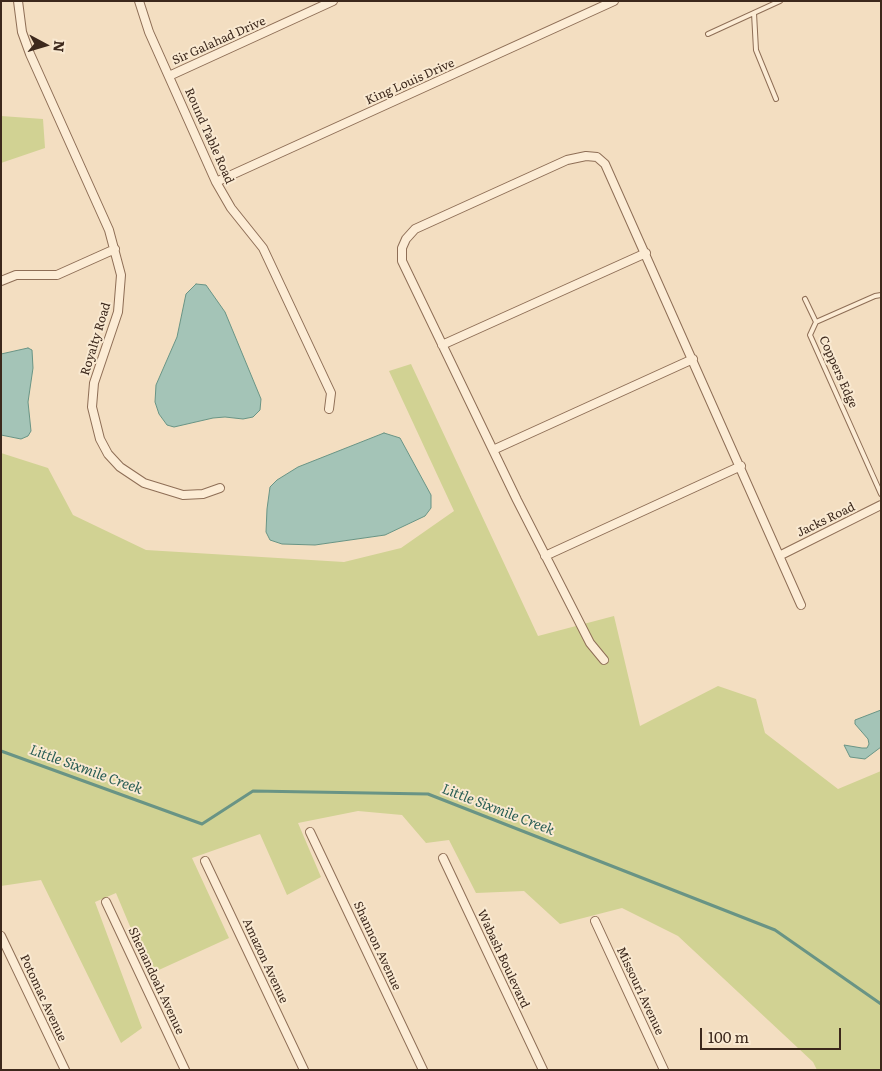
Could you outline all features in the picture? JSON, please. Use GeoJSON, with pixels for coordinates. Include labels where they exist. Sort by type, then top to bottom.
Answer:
{"type":"FeatureCollection","features":[{"type":"Feature","properties":{"kind":"street","name":"Royalty Road"},"geometry":{"type":"LineString","coordinates":[[18,1],[22,32],[30,54],[109,230],[121,274],[118,312],[94,383],[92,407],[100,439],[108,454],[120,467],[144,483],[183,495],[203,494],[220,488]]}},
{"type":"Feature","properties":{"kind":"street","name":"Round Table Road"},"geometry":{"type":"LineString","coordinates":[[139,1],[149,32],[216,182],[231,208],[263,248],[331,393],[330,409]]}},
{"type":"Feature","properties":{"kind":"street","name":"Sir Galahad Drive"},"geometry":{"type":"LineString","coordinates":[[169,76],[333,1]]}},
{"type":"Feature","properties":{"kind":"street","name":"King Louis Drive"},"geometry":{"type":"LineString","coordinates":[[216,182],[614,1]]}},
{"type":"Feature","properties":{"kind":"street"},"geometry":{"type":"LineString","coordinates":[[604,660],[590,643],[545,556],[402,261],[402,248],[406,238],[416,229],[559,164],[586,156],[597,157],[605,164],[781,555],[801,605]]}},
{"type":"Feature","properties":{"kind":"street"},"geometry":{"type":"LineString","coordinates":[[1,282],[16,275],[57,274],[115,249]]}},
{"type":"Feature","properties":{"kind":"street"},"geometry":{"type":"LineString","coordinates":[[442,345],[646,253]]}},
{"type":"Feature","properties":{"kind":"street"},"geometry":{"type":"LineString","coordinates":[[493,450],[693,359]]}},
{"type":"Feature","properties":{"kind":"street"},"geometry":{"type":"LineString","coordinates":[[545,556],[741,466]]}},
{"type":"Feature","properties":{"kind":"street","name":"Jacks Road"},"geometry":{"type":"LineString","coordinates":[[781,555],[881,505]]}},
{"type":"Feature","properties":{"kind":"street","name":"Shannon Avenue"},"geometry":{"type":"LineString","coordinates":[[310,832],[423,1070]]}},
{"type":"Feature","properties":{"kind":"street","name":"Wabash Boulevard"},"geometry":{"type":"LineString","coordinates":[[443,858],[543,1070]]}},
{"type":"Feature","properties":{"kind":"street","name":"Amazon Avenue"},"geometry":{"type":"LineString","coordinates":[[205,861],[304,1070]]}},
{"type":"Feature","properties":{"kind":"street","name":"Shenandoah Avenue"},"geometry":{"type":"LineString","coordinates":[[106,902],[185,1070]]}},
{"type":"Feature","properties":{"kind":"street","name":"Missouri Avenue"},"geometry":{"type":"LineString","coordinates":[[595,921],[664,1070]]}},
{"type":"Feature","properties":{"kind":"street","name":"Potomac Avenue"},"geometry":{"type":"LineString","coordinates":[[1,936],[65,1070]]}},
{"type":"Feature","properties":{"kind":"lane"},"geometry":{"type":"LineString","coordinates":[[708,34],[780,1]]}},
{"type":"Feature","properties":{"kind":"lane"},"geometry":{"type":"LineString","coordinates":[[754,13],[756,50],[776,99]]}},
{"type":"Feature","properties":{"kind":"lane","name":"Coppers Edge"},"geometry":{"type":"LineString","coordinates":[[881,295],[816,322],[810,335],[881,494]]}},
{"type":"Feature","properties":{"kind":"lane"},"geometry":{"type":"LineString","coordinates":[[805,299],[816,322]]}},
{"type":"Feature","properties":{"kind":"green space"},"geometry":{"type":"Polygon","coordinates":[[[1,116],[43,119],[45,148],[1,163],[1,116]]]}},
{"type":"Feature","properties":{"kind":"green space"},"geometry":{"type":"Polygon","coordinates":[[[411,364],[538,636],[614,616],[640,726],[718,686],[756,699],[765,733],[838,789],[881,771],[881,1070],[817,1070],[813,1062],[678,936],[622,908],[560,924],[524,891],[476,893],[449,840],[426,843],[402,815],[358,811],[298,823],[321,877],[287,895],[260,834],[192,858],[229,938],[150,974],[116,893],[95,902],[142,1028],[121,1043],[41,880],[1,886],[1,453],[48,468],[73,515],[146,550],[344,562],[401,548],[454,511],[389,371],[411,364]]]}},
{"type":"Feature","properties":{"kind":"shaded area"},"geometry":{"type":"Polygon","coordinates":[[[196,284],[206,285],[225,312],[261,399],[260,410],[253,417],[243,419],[213,418],[174,427],[167,425],[159,414],[155,402],[156,385],[177,337],[186,294],[196,284]]]}},
{"type":"Feature","properties":{"kind":"shaded area"},"geometry":{"type":"Polygon","coordinates":[[[28,348],[32,350],[33,368],[28,402],[31,431],[28,436],[21,439],[1,435],[1,354],[28,348]]]}},
{"type":"Feature","properties":{"kind":"shaded area"},"geometry":{"type":"Polygon","coordinates":[[[384,433],[400,438],[431,495],[431,508],[425,516],[385,535],[315,545],[282,544],[270,540],[266,532],[267,509],[270,487],[277,480],[298,467],[384,433]]]}},
{"type":"Feature","properties":{"kind":"shaded area"},"geometry":{"type":"Polygon","coordinates":[[[881,710],[881,747],[865,759],[850,757],[844,745],[867,748],[869,744],[868,739],[855,724],[855,720],[881,710]]]}},
{"type":"Feature","properties":{"kind":"waterway","name":"Little Sixmile Creek"},"geometry":{"type":"LineString","coordinates":[[1,751],[202,824],[253,791],[428,794],[775,930],[881,1004]]}}]}
